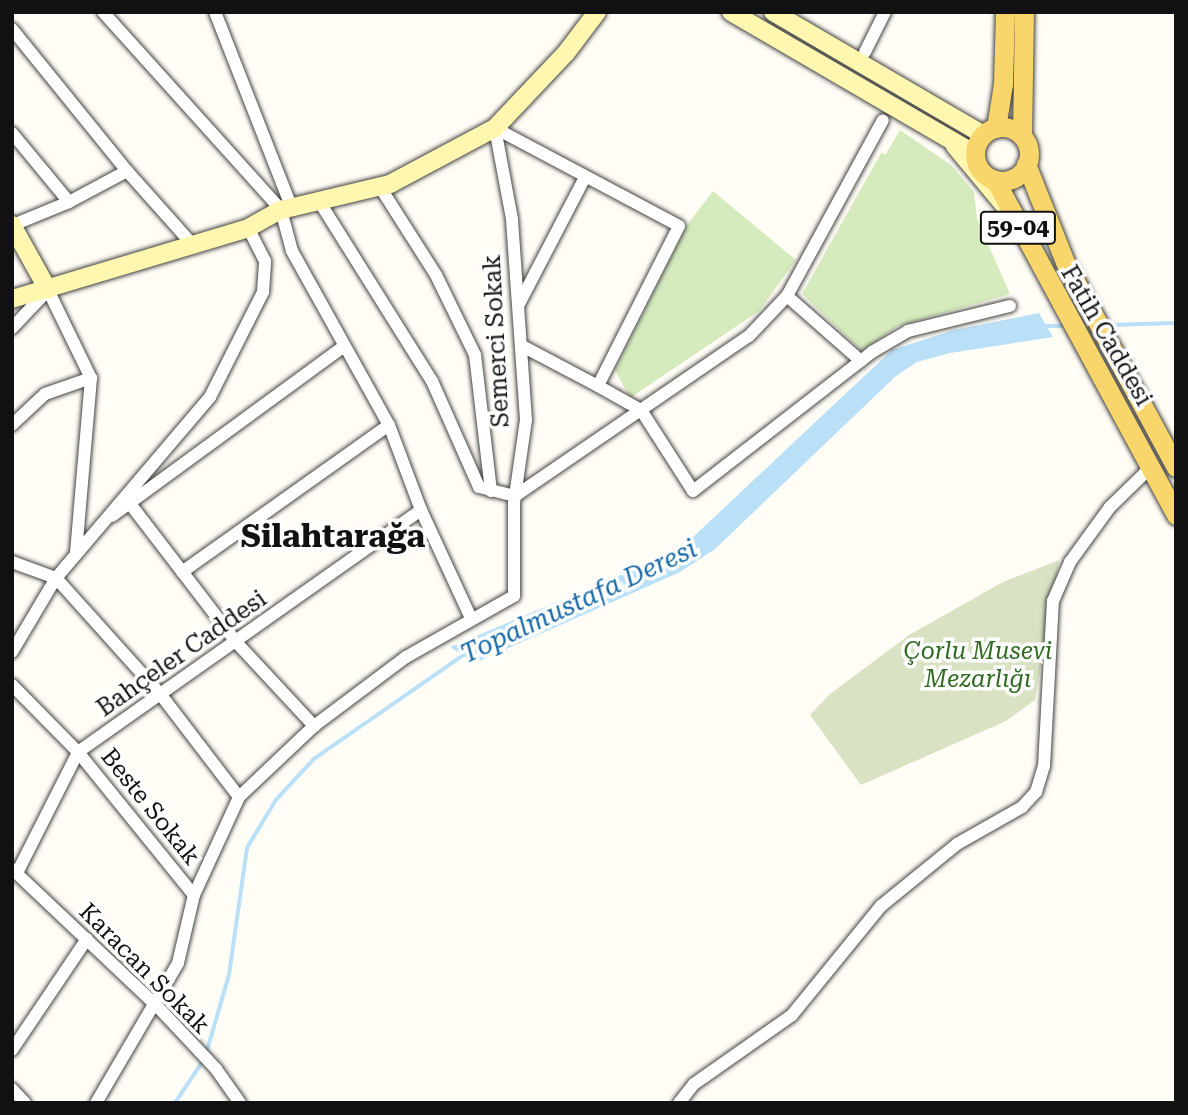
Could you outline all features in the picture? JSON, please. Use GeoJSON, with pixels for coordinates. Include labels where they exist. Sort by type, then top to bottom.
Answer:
{"type":"FeatureCollection","features":[{"type":"Feature","properties":{"kind":"main road"},"geometry":{"type":"LineString","coordinates":[[12,299],[248,228],[287,209],[380,187],[495,128],[566,53],[597,12]]}},
{"type":"Feature","properties":{"kind":"main road"},"geometry":{"type":"LineString","coordinates":[[731,12],[975,154]]}},
{"type":"Feature","properties":{"kind":"main road"},"geometry":{"type":"LineString","coordinates":[[772,12],[893,81],[989,131],[1008,127],[1022,136]]}},
{"type":"Feature","properties":{"kind":"main road"},"geometry":{"type":"LineString","coordinates":[[1005,12],[1003,84],[989,131],[975,154],[978,167],[995,180],[1018,176],[1026,164],[1029,152],[1022,136],[1024,12]]}},
{"type":"Feature","properties":{"kind":"main road"},"geometry":{"type":"LineString","coordinates":[[948,138],[1008,210]]}},
{"type":"Feature","properties":{"kind":"main road","name":"Fatih Caddesi"},"geometry":{"type":"LineString","coordinates":[[1026,164],[1065,261],[1118,359],[1167,434],[1176,467]]}},
{"type":"Feature","properties":{"kind":"main road","name":"Fatih Caddesi"},"geometry":{"type":"LineString","coordinates":[[995,180],[1043,276],[1100,374],[1176,515]]}},
{"type":"Feature","properties":{"kind":"main road"},"geometry":{"type":"LineString","coordinates":[[12,225],[47,290]]}},
{"type":"Feature","properties":{"kind":"street"},"geometry":{"type":"LineString","coordinates":[[103,12],[287,209]]}},
{"type":"Feature","properties":{"kind":"street"},"geometry":{"type":"LineString","coordinates":[[96,1103],[156,1005],[178,963],[194,895],[239,797],[314,726],[406,657],[471,618],[421,510],[389,425],[343,347],[292,251],[287,209],[215,12]]}},
{"type":"Feature","properties":{"kind":"street"},"geometry":{"type":"LineString","coordinates":[[865,52],[885,12]]}},
{"type":"Feature","properties":{"kind":"street"},"geometry":{"type":"LineString","coordinates":[[12,29],[127,171],[193,245]]}},
{"type":"Feature","properties":{"kind":"street"},"geometry":{"type":"LineString","coordinates":[[319,201],[432,381],[473,478],[491,491],[515,496],[748,336],[787,296],[883,120]]}},
{"type":"Feature","properties":{"kind":"street"},"geometry":{"type":"LineString","coordinates":[[495,128],[680,226],[598,386]]}},
{"type":"Feature","properties":{"kind":"street","name":"Semerci Sokak"},"geometry":{"type":"LineString","coordinates":[[471,618],[514,596],[515,496],[526,420],[512,219],[495,128]]}},
{"type":"Feature","properties":{"kind":"street"},"geometry":{"type":"LineString","coordinates":[[12,133],[69,202]]}},
{"type":"Feature","properties":{"kind":"street"},"geometry":{"type":"LineString","coordinates":[[12,225],[69,202],[127,171]]}},
{"type":"Feature","properties":{"kind":"street"},"geometry":{"type":"LineString","coordinates":[[519,304],[585,177]]}},
{"type":"Feature","properties":{"kind":"street"},"geometry":{"type":"LineString","coordinates":[[380,187],[436,275],[475,355],[491,491]]}},
{"type":"Feature","properties":{"kind":"street"},"geometry":{"type":"LineString","coordinates":[[12,652],[56,578],[210,397],[241,341],[263,292],[265,261],[248,228]]}},
{"type":"Feature","properties":{"kind":"street"},"geometry":{"type":"LineString","coordinates":[[12,328],[47,290],[91,378],[76,554]]}},
{"type":"Feature","properties":{"kind":"street"},"geometry":{"type":"LineString","coordinates":[[787,296],[860,361]]}},
{"type":"Feature","properties":{"kind":"street"},"geometry":{"type":"LineString","coordinates":[[522,346],[641,410],[693,491],[860,361],[908,331],[1010,306]]}},
{"type":"Feature","properties":{"kind":"street"},"geometry":{"type":"LineString","coordinates":[[104,520],[131,505],[343,347]]}},
{"type":"Feature","properties":{"kind":"street"},"geometry":{"type":"LineString","coordinates":[[12,425],[46,394],[91,378]]}},
{"type":"Feature","properties":{"kind":"street"},"geometry":{"type":"LineString","coordinates":[[182,572],[389,425]]}},
{"type":"Feature","properties":{"kind":"street"},"geometry":{"type":"LineString","coordinates":[[679,1103],[694,1084],[792,1015],[881,906],[957,844],[1022,807],[1036,792],[1044,766],[1054,601],[1070,562],[1110,507],[1151,467]]}},
{"type":"Feature","properties":{"kind":"street"},"geometry":{"type":"LineString","coordinates":[[131,505],[236,642],[314,726]]}},
{"type":"Feature","properties":{"kind":"street","name":"Bahçeler Caddesi"},"geometry":{"type":"LineString","coordinates":[[14,871],[78,752],[421,510]]}},
{"type":"Feature","properties":{"kind":"street"},"geometry":{"type":"LineString","coordinates":[[12,562],[56,578],[161,695],[239,797]]}},
{"type":"Feature","properties":{"kind":"street","name":"Beste Sokak"},"geometry":{"type":"LineString","coordinates":[[12,685],[78,752],[194,895]]}},
{"type":"Feature","properties":{"kind":"street","name":"Karacan Sokak"},"geometry":{"type":"LineString","coordinates":[[14,871],[156,1005],[189,1044],[216,1069],[240,1103]]}},
{"type":"Feature","properties":{"kind":"street"},"geometry":{"type":"LineString","coordinates":[[12,1050],[87,939]]}},
{"type":"Feature","properties":{"kind":"street"},"geometry":{"type":"LineString","coordinates":[[12,1089],[25,1103]]}},
{"type":"Feature","properties":{"kind":"green space"},"geometry":{"type":"Polygon","coordinates":[[[900,130],[951,165],[974,192],[977,219],[1010,294],[898,326],[862,351],[802,294],[881,153],[886,154],[900,130]]]}},
{"type":"Feature","properties":{"kind":"green space"},"geometry":{"type":"Polygon","coordinates":[[[713,191],[796,260],[759,311],[630,398],[615,370],[687,225],[713,191]]]}},
{"type":"Feature","properties":{"kind":"green space","name":"Çorlu Musevi Mezarlığı"},"geometry":{"type":"Polygon","coordinates":[[[1059,560],[1035,700],[1006,721],[861,785],[810,715],[830,694],[909,635],[1003,582],[1059,560]]]}},
{"type":"Feature","properties":{"kind":"water"},"geometry":{"type":"Polygon","coordinates":[[[1039,313],[1053,337],[950,353],[917,362],[896,376],[715,549],[680,572],[475,663],[450,647],[656,560],[692,538],[892,350],[954,330],[1039,313]]]}},
{"type":"Feature","properties":{"kind":"waterway","name":"Topalmustafa Deresi"},"geometry":{"type":"LineString","coordinates":[[1109,325],[1176,323]]}},
{"type":"Feature","properties":{"kind":"waterway","name":"Topalmustafa Deresi"},"geometry":{"type":"LineString","coordinates":[[1042,326],[1066,326]]}},
{"type":"Feature","properties":{"kind":"waterway","name":"Topalmustafa Deresi"},"geometry":{"type":"LineString","coordinates":[[206,1054],[229,975],[247,848],[276,800],[314,759],[465,654]]}},
{"type":"Feature","properties":{"kind":"waterway","name":"Topalmustafa Deresi"},"geometry":{"type":"LineString","coordinates":[[175,1103],[203,1061]]}},
{"type":"Feature","properties":{"kind":"district","name":"Silahtarağa"},"geometry":{"type":"Point","coordinates":[333,536]}}]}
